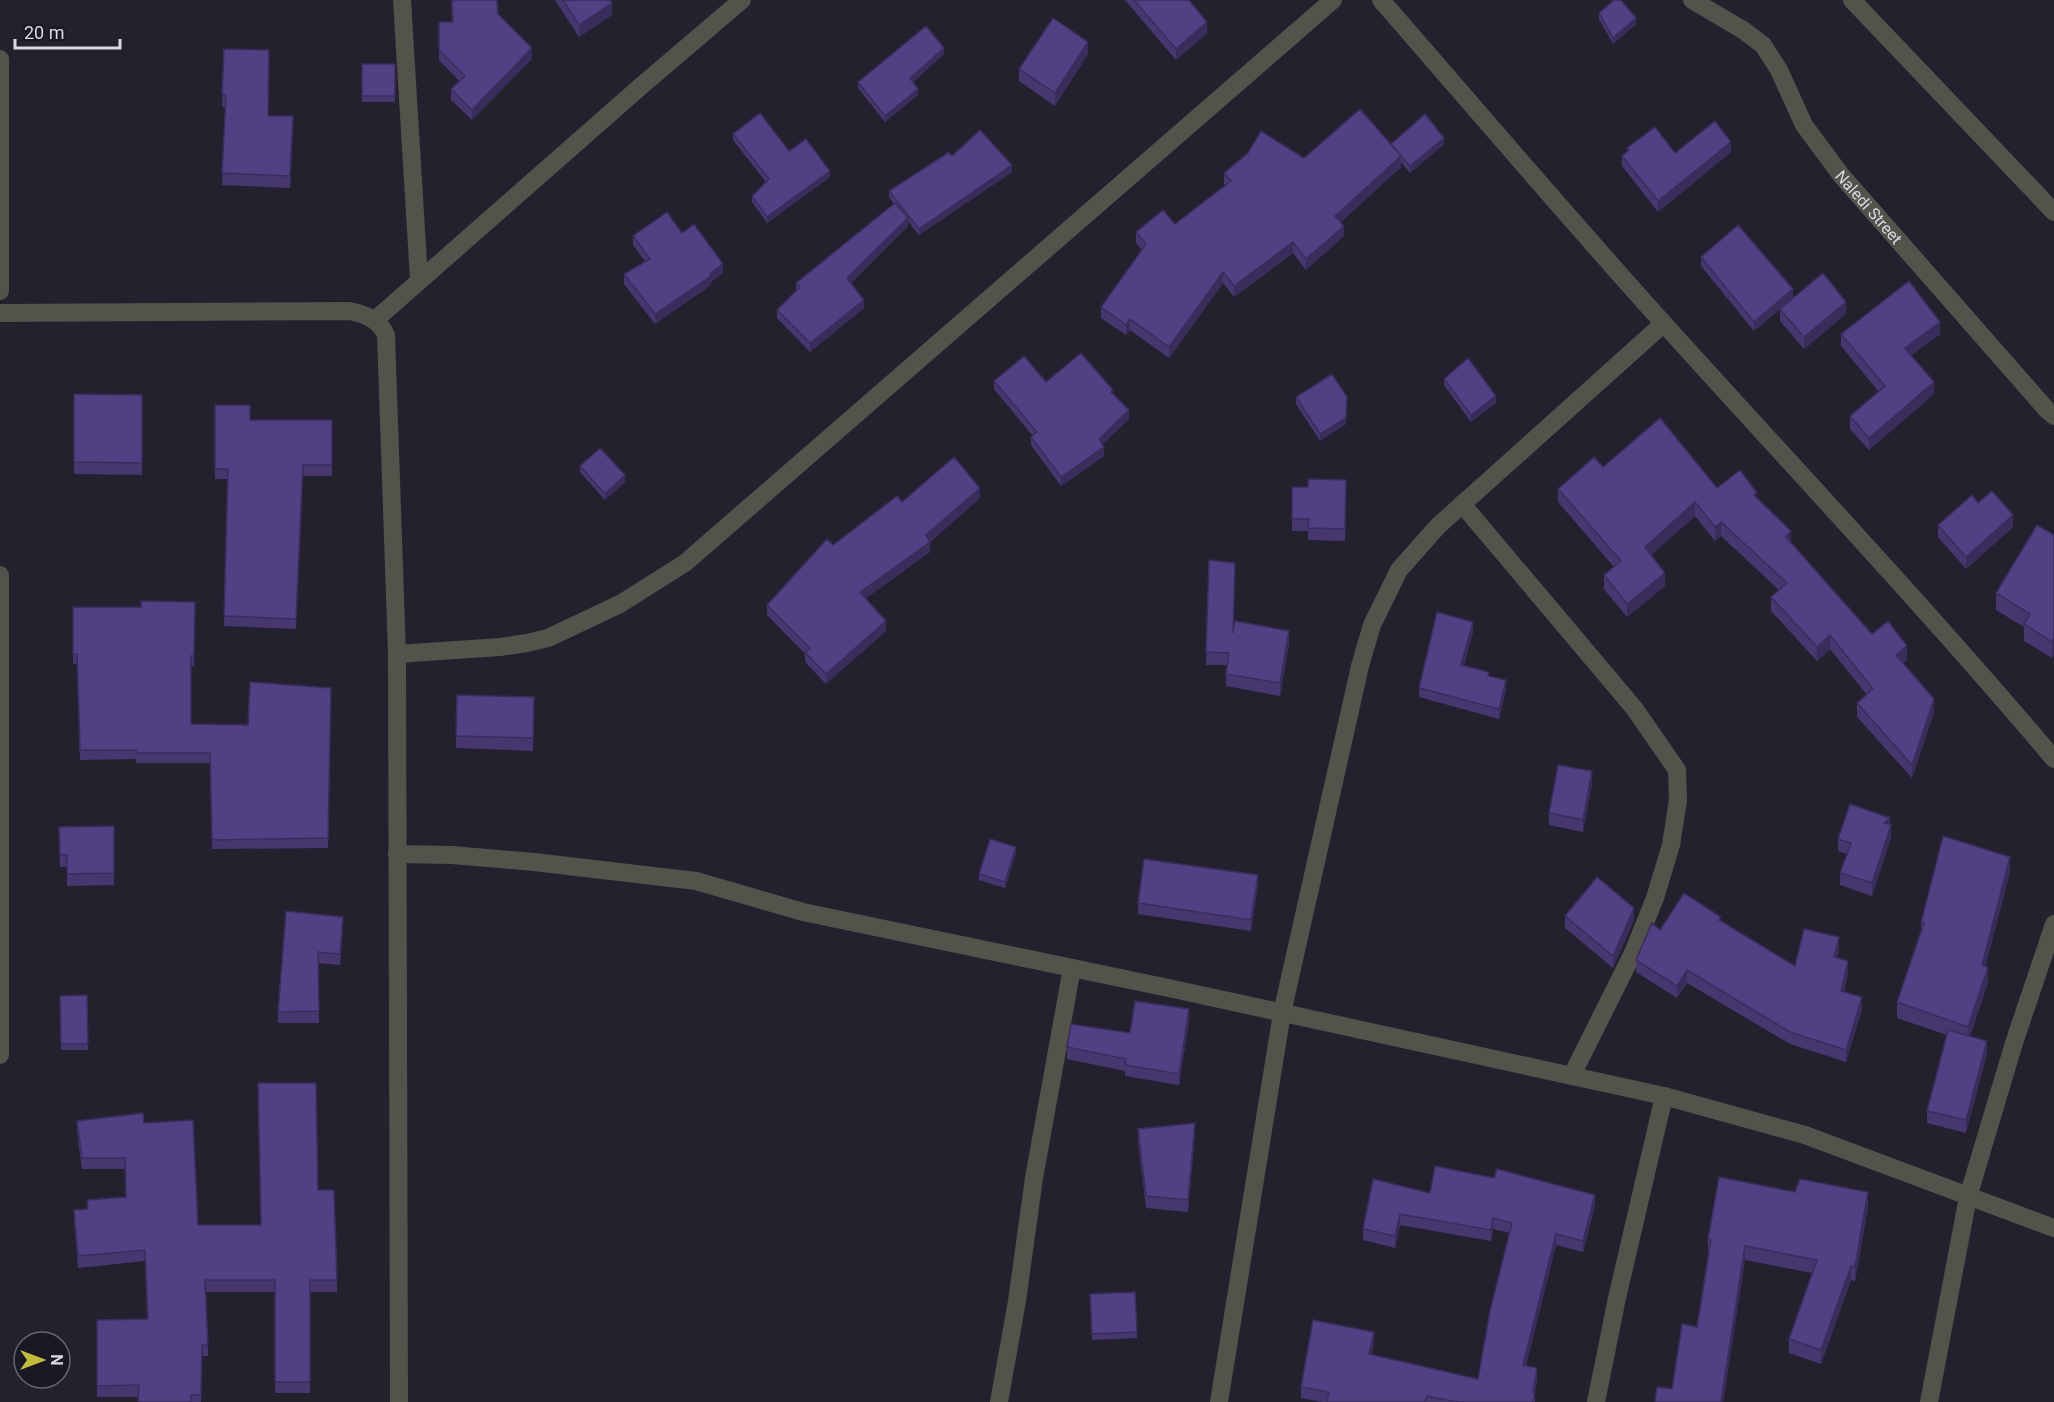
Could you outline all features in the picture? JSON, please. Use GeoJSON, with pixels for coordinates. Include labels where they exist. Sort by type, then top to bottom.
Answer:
{"type":"FeatureCollection","features":[{"type":"Feature","properties":{"kind":"street"},"geometry":{"type":"LineString","coordinates":[[402,0],[419,279]]}},
{"type":"Feature","properties":{"kind":"street"},"geometry":{"type":"LineString","coordinates":[[375,320],[419,279],[742,0]]}},
{"type":"Feature","properties":{"kind":"street"},"geometry":{"type":"LineString","coordinates":[[398,654],[500,647],[548,638],[620,604],[685,563],[1333,0]]}},
{"type":"Feature","properties":{"kind":"street"},"geometry":{"type":"LineString","coordinates":[[1381,0],[1663,324],[2004,699],[2054,759]]}},
{"type":"Feature","properties":{"kind":"street","name":"Naledi Street"},"geometry":{"type":"LineString","coordinates":[[1692,0],[1743,30],[1763,45],[1779,70],[1804,125],[1841,175],[2054,416]]}},
{"type":"Feature","properties":{"kind":"street"},"geometry":{"type":"LineString","coordinates":[[1852,0],[2054,212]]}},
{"type":"Feature","properties":{"kind":"street"},"geometry":{"type":"LineString","coordinates":[[0,59],[0,291]]}},
{"type":"Feature","properties":{"kind":"street"},"geometry":{"type":"LineString","coordinates":[[0,313],[349,311],[362,313],[375,320],[386,335],[398,654],[399,1402]]}},
{"type":"Feature","properties":{"kind":"street"},"geometry":{"type":"LineString","coordinates":[[1219,1402],[1282,1013],[1360,666],[1372,625],[1399,570],[1438,526],[1663,324]]}},
{"type":"Feature","properties":{"kind":"street"},"geometry":{"type":"LineString","coordinates":[[1462,504],[1634,708],[1677,770],[1678,800],[1671,845],[1655,898],[1632,956],[1572,1075]]}},
{"type":"Feature","properties":{"kind":"street"},"geometry":{"type":"LineString","coordinates":[[0,575],[0,1054]]}},
{"type":"Feature","properties":{"kind":"street"},"geometry":{"type":"LineString","coordinates":[[397,854],[452,855],[534,862],[696,881],[803,912],[1572,1075],[1664,1096],[1805,1135],[2054,1228]]}},
{"type":"Feature","properties":{"kind":"street"},"geometry":{"type":"LineString","coordinates":[[1929,1402],[1968,1197],[2014,1043],[2054,924]]}},
{"type":"Feature","properties":{"kind":"street"},"geometry":{"type":"LineString","coordinates":[[999,1402],[1017,1301],[1034,1178],[1072,968]]}},
{"type":"Feature","properties":{"kind":"street"},"geometry":{"type":"LineString","coordinates":[[1596,1402],[1617,1298],[1664,1096]]}},
{"type":"Feature","properties":{"kind":"building"},"geometry":{"type":"Polygon","coordinates":[[[452,0],[497,0],[498,14],[532,48],[472,110],[451,89],[465,76],[439,50],[439,22],[453,22],[452,0]]]}},
{"type":"Feature","properties":{"kind":"building"},"geometry":{"type":"Polygon","coordinates":[[[563,0],[610,0],[612,3],[579,25],[563,0]]]}},
{"type":"Feature","properties":{"kind":"building"},"geometry":{"type":"Polygon","coordinates":[[[1134,0],[1189,0],[1207,22],[1176,49],[1134,0]]]}},
{"type":"Feature","properties":{"kind":"building"},"geometry":{"type":"Polygon","coordinates":[[[1614,0],[1621,0],[1636,18],[1613,38],[1599,13],[1614,0]]]}},
{"type":"Feature","properties":{"kind":"building"},"geometry":{"type":"Polygon","coordinates":[[[1053,18],[1088,42],[1055,93],[1019,69],[1053,18]]]}},
{"type":"Feature","properties":{"kind":"building"},"geometry":{"type":"Polygon","coordinates":[[[926,26],[944,48],[910,78],[918,89],[885,116],[858,82],[926,26]]]}},
{"type":"Feature","properties":{"kind":"building"},"geometry":{"type":"Polygon","coordinates":[[[224,49],[269,50],[268,116],[293,116],[290,176],[222,173],[226,95],[222,94],[224,49]]]}},
{"type":"Feature","properties":{"kind":"building"},"geometry":{"type":"Polygon","coordinates":[[[362,64],[395,64],[395,96],[362,96],[362,64]]]}},
{"type":"Feature","properties":{"kind":"building"},"geometry":{"type":"Polygon","coordinates":[[[1360,109],[1401,156],[1335,216],[1344,226],[1306,259],[1293,242],[1234,286],[1223,272],[1169,347],[1130,319],[1126,325],[1101,307],[1146,244],[1136,232],[1163,210],[1175,224],[1231,181],[1224,173],[1248,153],[1261,131],[1304,158],[1360,109]]]}},
{"type":"Feature","properties":{"kind":"building"},"geometry":{"type":"Polygon","coordinates":[[[760,113],[789,151],[806,139],[830,171],[767,217],[752,196],[769,179],[733,134],[760,113]]]}},
{"type":"Feature","properties":{"kind":"building"},"geometry":{"type":"Polygon","coordinates":[[[1425,114],[1444,138],[1410,166],[1391,144],[1425,114]]]}},
{"type":"Feature","properties":{"kind":"building"},"geometry":{"type":"Polygon","coordinates":[[[1715,121],[1731,142],[1658,201],[1622,156],[1629,150],[1627,148],[1655,127],[1675,153],[1715,121]]]}},
{"type":"Feature","properties":{"kind":"building"},"geometry":{"type":"Polygon","coordinates":[[[980,130],[1012,165],[919,229],[889,191],[949,152],[952,156],[980,130]]]}},
{"type":"Feature","properties":{"kind":"building"},"geometry":{"type":"Polygon","coordinates":[[[895,203],[908,218],[847,278],[864,300],[810,343],[777,310],[800,287],[796,283],[895,203]]]}},
{"type":"Feature","properties":{"kind":"building"},"geometry":{"type":"Polygon","coordinates":[[[667,212],[682,233],[694,224],[723,264],[710,274],[711,276],[655,314],[624,274],[650,259],[633,236],[667,212]]]}},
{"type":"Feature","properties":{"kind":"building"},"geometry":{"type":"Polygon","coordinates":[[[1738,225],[1793,289],[1754,322],[1701,257],[1738,225]]]}},
{"type":"Feature","properties":{"kind":"building"},"geometry":{"type":"Polygon","coordinates":[[[1823,273],[1846,302],[1804,337],[1780,309],[1823,273]]]}},
{"type":"Feature","properties":{"kind":"building"},"geometry":{"type":"Polygon","coordinates":[[[1909,281],[1940,322],[1905,348],[1934,382],[1869,438],[1850,416],[1885,386],[1841,334],[1909,281]]]}},
{"type":"Feature","properties":{"kind":"building"},"geometry":{"type":"Polygon","coordinates":[[[1081,353],[1113,390],[1111,392],[1129,410],[1099,439],[1104,447],[1061,477],[1031,437],[1037,432],[994,381],[1024,356],[1046,382],[1081,353]]]}},
{"type":"Feature","properties":{"kind":"building"},"geometry":{"type":"Polygon","coordinates":[[[1468,358],[1496,396],[1471,415],[1444,379],[1468,358]]]}},
{"type":"Feature","properties":{"kind":"building"},"geometry":{"type":"Polygon","coordinates":[[[1332,374],[1347,397],[1346,418],[1320,434],[1296,397],[1332,374]]]}},
{"type":"Feature","properties":{"kind":"building"},"geometry":{"type":"Polygon","coordinates":[[[74,394],[142,395],[142,463],[74,462],[74,394]]]}},
{"type":"Feature","properties":{"kind":"building"},"geometry":{"type":"Polygon","coordinates":[[[215,405],[250,405],[250,420],[332,420],[332,465],[303,465],[296,619],[224,616],[228,469],[215,469],[215,405]]]}},
{"type":"Feature","properties":{"kind":"building"},"geometry":{"type":"Polygon","coordinates":[[[1660,418],[1717,488],[1740,470],[1757,493],[1754,495],[1791,531],[1786,537],[1872,634],[1888,621],[1907,646],[1896,655],[1934,699],[1912,765],[1857,703],[1873,689],[1830,635],[1817,647],[1771,597],[1787,583],[1721,522],[1715,527],[1695,502],[1645,547],[1665,573],[1627,604],[1604,575],[1621,561],[1558,489],[1594,457],[1603,467],[1660,418]]]}},
{"type":"Feature","properties":{"kind":"building"},"geometry":{"type":"Polygon","coordinates":[[[600,448],[625,475],[605,494],[580,466],[600,448]]]}},
{"type":"Feature","properties":{"kind":"building"},"geometry":{"type":"Polygon","coordinates":[[[954,457],[980,488],[926,535],[930,542],[860,592],[886,621],[826,674],[805,652],[810,648],[767,605],[827,539],[833,545],[897,496],[902,502],[954,457]]]}},
{"type":"Feature","properties":{"kind":"building"},"geometry":{"type":"Polygon","coordinates":[[[1308,479],[1346,480],[1345,529],[1308,528],[1309,519],[1292,519],[1292,487],[1308,487],[1308,479]]]}},
{"type":"Feature","properties":{"kind":"building"},"geometry":{"type":"Polygon","coordinates":[[[1992,491],[2013,515],[1966,557],[1938,525],[1972,495],[1978,503],[1992,491]]]}},
{"type":"Feature","properties":{"kind":"building"},"geometry":{"type":"Polygon","coordinates":[[[2037,525],[2054,535],[2054,639],[2052,642],[2024,624],[2030,614],[1996,593],[2037,525]]]}},
{"type":"Feature","properties":{"kind":"building"},"geometry":{"type":"Polygon","coordinates":[[[1209,560],[1235,563],[1233,633],[1235,621],[1289,631],[1280,683],[1226,674],[1229,653],[1206,652],[1209,560]]]}},
{"type":"Feature","properties":{"kind":"building"},"geometry":{"type":"Polygon","coordinates":[[[141,601],[195,602],[194,656],[191,656],[191,724],[248,725],[250,682],[331,688],[328,838],[212,840],[210,753],[80,750],[77,654],[73,654],[73,607],[141,607],[141,601]]]}},
{"type":"Feature","properties":{"kind":"building"},"geometry":{"type":"Polygon","coordinates":[[[1437,612],[1473,622],[1461,665],[1489,672],[1488,676],[1506,680],[1499,709],[1419,688],[1437,612]]]}},
{"type":"Feature","properties":{"kind":"building"},"geometry":{"type":"Polygon","coordinates":[[[457,695],[534,697],[533,738],[456,736],[457,695]]]}},
{"type":"Feature","properties":{"kind":"building"},"geometry":{"type":"Polygon","coordinates":[[[1558,765],[1592,771],[1583,820],[1549,813],[1558,765]]]}},
{"type":"Feature","properties":{"kind":"building"},"geometry":{"type":"Polygon","coordinates":[[[1850,804],[1890,818],[1884,823],[1891,825],[1872,883],[1840,873],[1851,843],[1838,839],[1850,804]]]}},
{"type":"Feature","properties":{"kind":"building"},"geometry":{"type":"Polygon","coordinates":[[[114,826],[114,873],[67,874],[67,855],[60,855],[59,827],[114,826]]]}},
{"type":"Feature","properties":{"kind":"building"},"geometry":{"type":"Polygon","coordinates":[[[1943,836],[2010,857],[1982,965],[1988,967],[1968,1027],[1897,1002],[1924,923],[1921,923],[1943,836]]]}},
{"type":"Feature","properties":{"kind":"building"},"geometry":{"type":"Polygon","coordinates":[[[990,839],[1016,847],[1005,882],[979,874],[990,839]]]}},
{"type":"Feature","properties":{"kind":"building"},"geometry":{"type":"Polygon","coordinates":[[[1144,859],[1258,875],[1251,920],[1138,903],[1144,859]]]}},
{"type":"Feature","properties":{"kind":"building"},"geometry":{"type":"Polygon","coordinates":[[[1597,877],[1634,908],[1613,956],[1565,916],[1597,877]]]}},
{"type":"Feature","properties":{"kind":"building"},"geometry":{"type":"Polygon","coordinates":[[[1684,893],[1721,917],[1719,920],[1795,966],[1804,929],[1839,937],[1834,957],[1848,961],[1841,991],[1862,997],[1846,1050],[1790,1032],[1687,970],[1677,986],[1636,960],[1652,923],[1660,930],[1684,893]]]}},
{"type":"Feature","properties":{"kind":"building"},"geometry":{"type":"Polygon","coordinates":[[[286,911],[343,917],[340,954],[318,952],[319,1011],[278,1012],[286,911]]]}},
{"type":"Feature","properties":{"kind":"building"},"geometry":{"type":"Polygon","coordinates":[[[87,995],[88,1044],[61,1044],[60,996],[87,995]]]}},
{"type":"Feature","properties":{"kind":"building"},"geometry":{"type":"Polygon","coordinates":[[[1135,1001],[1189,1009],[1179,1074],[1125,1065],[1126,1059],[1067,1047],[1071,1024],[1130,1033],[1135,1001]]]}},
{"type":"Feature","properties":{"kind":"building"},"geometry":{"type":"Polygon","coordinates":[[[1948,1030],[1987,1041],[1966,1120],[1927,1111],[1948,1030]]]}},
{"type":"Feature","properties":{"kind":"building"},"geometry":{"type":"Polygon","coordinates":[[[258,1083],[316,1083],[318,1190],[334,1190],[337,1280],[310,1280],[310,1382],[275,1382],[275,1280],[205,1280],[208,1345],[202,1345],[201,1395],[191,1395],[191,1402],[138,1402],[139,1385],[97,1386],[97,1320],[148,1319],[145,1250],[78,1256],[74,1210],[88,1209],[87,1200],[126,1197],[125,1158],[82,1158],[77,1121],[143,1113],[144,1123],[193,1120],[198,1225],[261,1225],[258,1083]]]}},
{"type":"Feature","properties":{"kind":"building"},"geometry":{"type":"Polygon","coordinates":[[[1195,1123],[1188,1200],[1146,1196],[1138,1129],[1195,1123]]]}},
{"type":"Feature","properties":{"kind":"building"},"geometry":{"type":"Polygon","coordinates":[[[1435,1166],[1494,1178],[1497,1169],[1595,1195],[1583,1241],[1556,1234],[1523,1365],[1537,1368],[1533,1402],[1458,1402],[1427,1396],[1425,1402],[1327,1402],[1329,1392],[1301,1387],[1313,1320],[1374,1332],[1369,1354],[1478,1379],[1490,1311],[1512,1223],[1493,1218],[1491,1230],[1400,1214],[1395,1236],[1363,1229],[1373,1179],[1430,1193],[1435,1166]]]}},
{"type":"Feature","properties":{"kind":"building"},"geometry":{"type":"Polygon","coordinates":[[[1719,1177],[1795,1192],[1800,1179],[1868,1192],[1855,1267],[1851,1266],[1821,1350],[1789,1339],[1817,1260],[1745,1246],[1721,1402],[1655,1402],[1657,1387],[1672,1389],[1682,1324],[1697,1327],[1711,1240],[1708,1239],[1719,1177]]]}},
{"type":"Feature","properties":{"kind":"building"},"geometry":{"type":"Polygon","coordinates":[[[1135,1292],[1137,1332],[1092,1334],[1090,1294],[1135,1292]]]}}]}
